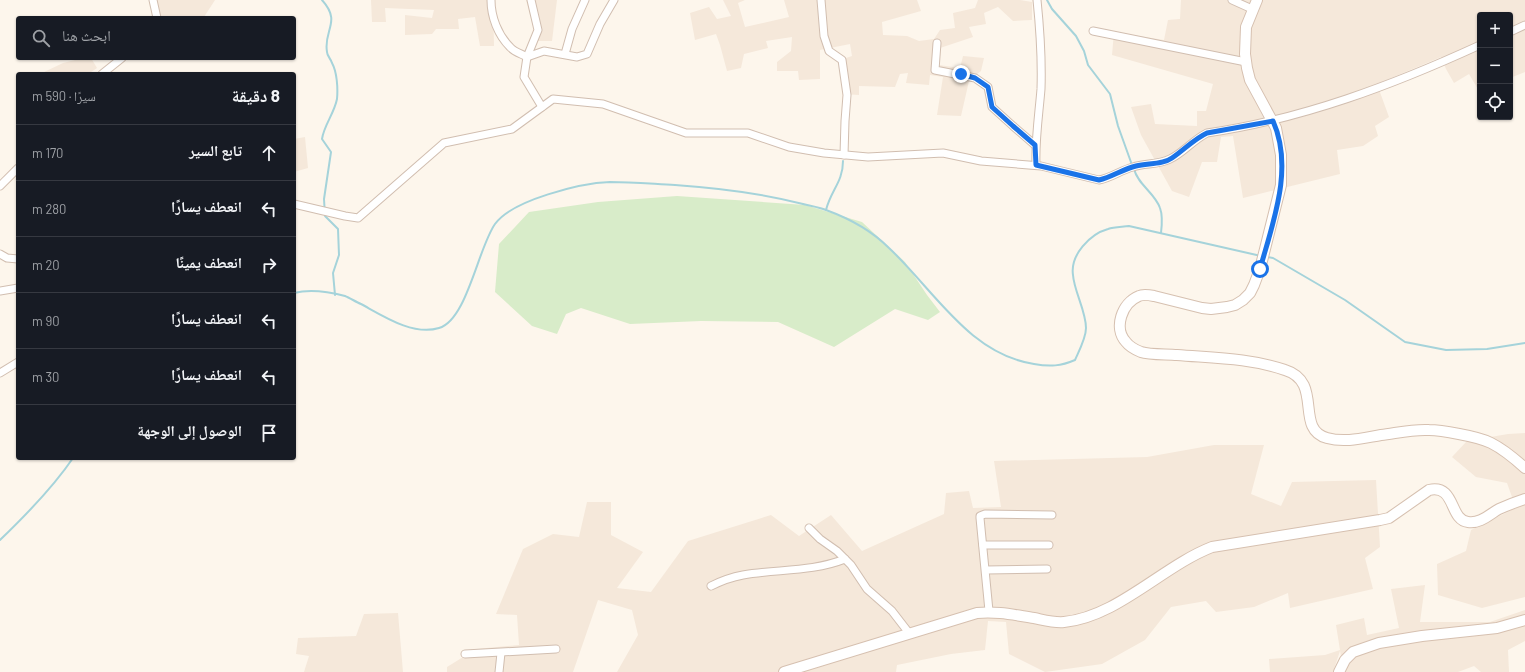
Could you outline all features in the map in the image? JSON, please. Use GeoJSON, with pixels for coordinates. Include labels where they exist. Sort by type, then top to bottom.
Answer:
{"type":"FeatureCollection","features":[{"type":"Feature","properties":{"kind":"street"},"geometry":{"type":"LineString","coordinates":[[153,0],[157,16]]}},
{"type":"Feature","properties":{"kind":"street"},"geometry":{"type":"LineString","coordinates":[[491,0],[491,6],[497,29],[511,48],[527,57],[544,51],[577,56],[587,54],[600,24],[614,0]]}},
{"type":"Feature","properties":{"kind":"street"},"geometry":{"type":"LineString","coordinates":[[531,0],[538,30],[527,57],[524,76],[542,107]]}},
{"type":"Feature","properties":{"kind":"street"},"geometry":{"type":"LineString","coordinates":[[565,54],[572,29],[585,0]]}},
{"type":"Feature","properties":{"kind":"street"},"geometry":{"type":"LineString","coordinates":[[821,0],[824,36],[829,51],[842,60],[847,95],[844,155]]}},
{"type":"Feature","properties":{"kind":"street"},"geometry":{"type":"LineString","coordinates":[[1036,165],[1035,145],[1041,89],[1040,34],[1037,0]]}},
{"type":"Feature","properties":{"kind":"street"},"geometry":{"type":"LineString","coordinates":[[1232,0],[1255,4],[1246,27],[1246,62],[1250,80],[1273,121],[1280,141],[1282,155],[1281,185],[1260,269],[1250,293],[1236,305],[1211,309],[1154,296],[1139,296],[1131,301],[1124,309],[1121,316],[1121,334],[1126,342],[1141,352],[1243,360],[1294,373],[1304,384],[1312,424],[1315,430],[1319,435],[1327,438],[1348,440],[1407,431],[1430,430],[1471,436],[1491,443],[1525,468]]}},
{"type":"Feature","properties":{"kind":"street"},"geometry":{"type":"LineString","coordinates":[[1513,31],[1525,25]]}},
{"type":"Feature","properties":{"kind":"street"},"geometry":{"type":"LineString","coordinates":[[1093,31],[1246,62]]}},
{"type":"Feature","properties":{"kind":"street"},"geometry":{"type":"LineString","coordinates":[[937,43],[935,70],[975,78],[988,87],[992,107],[1035,145]]}},
{"type":"Feature","properties":{"kind":"street"},"geometry":{"type":"LineString","coordinates":[[296,204],[358,218],[444,143],[512,129],[553,99],[603,104],[686,133],[748,133],[789,147],[868,157],[943,153],[981,161],[1036,165],[1099,180],[1106,179],[1135,166],[1162,162],[1171,159],[1200,136],[1207,133],[1273,121],[1315,110],[1406,78],[1477,46]]}},
{"type":"Feature","properties":{"kind":"street"},"geometry":{"type":"LineString","coordinates":[[104,72],[120,60]]}},
{"type":"Feature","properties":{"kind":"street"},"geometry":{"type":"LineString","coordinates":[[0,186],[16,170]]}},
{"type":"Feature","properties":{"kind":"street"},"geometry":{"type":"LineString","coordinates":[[0,254],[7,258],[16,259]]}},
{"type":"Feature","properties":{"kind":"street"},"geometry":{"type":"LineString","coordinates":[[0,291],[16,288]]}},
{"type":"Feature","properties":{"kind":"street"},"geometry":{"type":"LineString","coordinates":[[0,373],[16,363]]}},
{"type":"Feature","properties":{"kind":"street"},"geometry":{"type":"LineString","coordinates":[[784,672],[966,615],[989,611],[1052,622],[1063,622],[1091,616],[1114,604],[1188,558],[1212,547],[1389,518],[1429,490],[1436,489],[1442,491],[1447,496],[1458,516],[1462,520],[1468,522],[1483,519],[1493,512],[1525,499]]}},
{"type":"Feature","properties":{"kind":"street"},"geometry":{"type":"LineString","coordinates":[[989,611],[980,518],[982,514],[1052,515]]}},
{"type":"Feature","properties":{"kind":"street"},"geometry":{"type":"LineString","coordinates":[[809,528],[845,559],[868,589],[892,611],[909,633]]}},
{"type":"Feature","properties":{"kind":"street"},"geometry":{"type":"LineString","coordinates":[[983,545],[1050,545]]}},
{"type":"Feature","properties":{"kind":"street"},"geometry":{"type":"LineString","coordinates":[[711,586],[742,575],[808,569],[825,566],[845,559]]}},
{"type":"Feature","properties":{"kind":"street"},"geometry":{"type":"LineString","coordinates":[[986,570],[1047,569]]}},
{"type":"Feature","properties":{"kind":"street"},"geometry":{"type":"LineString","coordinates":[[1339,672],[1345,660],[1353,652],[1379,643],[1422,636],[1497,628],[1525,620]]}},
{"type":"Feature","properties":{"kind":"street"},"geometry":{"type":"LineString","coordinates":[[465,654],[556,649]]}},
{"type":"Feature","properties":{"kind":"street"},"geometry":{"type":"LineString","coordinates":[[499,672],[501,653]]}},
{"type":"Feature","properties":{"kind":"shaded area"},"geometry":{"type":"Polygon","coordinates":[[[152,0],[215,0],[205,16],[159,16],[152,0]]]}},
{"type":"Feature","properties":{"kind":"shaded area"},"geometry":{"type":"Polygon","coordinates":[[[371,0],[493,0],[494,46],[480,46],[475,17],[458,19],[459,29],[436,29],[432,34],[405,35],[405,15],[432,18],[434,10],[385,8],[386,22],[372,22],[371,0]]]}},
{"type":"Feature","properties":{"kind":"shaded area"},"geometry":{"type":"Polygon","coordinates":[[[526,0],[557,0],[552,41],[537,41],[526,0]]]}},
{"type":"Feature","properties":{"kind":"shaded area"},"geometry":{"type":"Polygon","coordinates":[[[723,0],[745,0],[738,3],[745,27],[789,17],[784,0],[917,0],[921,11],[882,22],[883,35],[907,36],[919,41],[934,39],[940,30],[955,28],[953,13],[975,8],[978,0],[1020,0],[1032,2],[1032,20],[1013,21],[998,7],[984,13],[986,24],[969,27],[973,37],[940,48],[939,65],[960,68],[963,56],[984,58],[981,71],[969,81],[961,116],[937,115],[943,77],[930,75],[929,85],[906,83],[908,73],[900,74],[895,87],[859,86],[859,95],[843,94],[843,59],[852,56],[850,44],[820,50],[820,79],[799,80],[798,71],[777,71],[777,62],[791,51],[792,37],[766,41],[768,48],[744,54],[741,68],[727,71],[716,34],[695,40],[690,13],[709,7],[717,19],[731,16],[723,0]]]}},
{"type":"Feature","properties":{"kind":"shaded area"},"geometry":{"type":"Polygon","coordinates":[[[1181,0],[1525,0],[1525,72],[1513,77],[1513,12],[1477,12],[1477,88],[1469,74],[1454,83],[1441,57],[1377,84],[1389,117],[1375,126],[1378,136],[1363,146],[1337,150],[1340,174],[1243,198],[1233,136],[1221,137],[1217,162],[1202,162],[1189,197],[1172,191],[1141,135],[1131,107],[1151,104],[1155,124],[1197,126],[1197,111],[1206,111],[1213,84],[1112,55],[1114,32],[1164,40],[1168,20],[1180,19],[1181,0]]]}},
{"type":"Feature","properties":{"kind":"shaded area"},"geometry":{"type":"Polygon","coordinates":[[[75,60],[92,60],[97,68],[91,72],[44,72],[63,63],[75,60]]]}},
{"type":"Feature","properties":{"kind":"shaded area"},"geometry":{"type":"Polygon","coordinates":[[[305,137],[308,168],[296,171],[296,139],[305,137]]]}},
{"type":"Feature","properties":{"kind":"shaded area"},"geometry":{"type":"Polygon","coordinates":[[[1525,433],[1525,597],[1482,608],[1438,595],[1437,564],[1466,551],[1471,530],[1516,508],[1507,483],[1476,477],[1452,457],[1467,441],[1508,434],[1525,433]]]}},
{"type":"Feature","properties":{"kind":"shaded area"},"geometry":{"type":"Polygon","coordinates":[[[1214,445],[1264,445],[1251,494],[1281,506],[1292,482],[1376,480],[1380,547],[1365,558],[1373,589],[1290,608],[1288,593],[1254,607],[1216,612],[1206,601],[1171,607],[1145,640],[1102,664],[1045,672],[1009,654],[1006,622],[988,621],[985,650],[951,654],[897,665],[896,672],[617,672],[638,635],[632,610],[598,600],[573,672],[447,672],[447,667],[476,649],[519,645],[517,615],[496,614],[523,549],[553,534],[579,537],[587,502],[611,502],[611,535],[643,552],[617,588],[651,592],[688,541],[771,515],[799,536],[831,515],[862,551],[944,514],[946,493],[969,491],[973,508],[1001,507],[994,461],[1147,457],[1214,445]]]}},
{"type":"Feature","properties":{"kind":"shaded area"},"geometry":{"type":"Polygon","coordinates":[[[1425,585],[1420,622],[1490,622],[1525,610],[1525,641],[1508,650],[1509,672],[1481,672],[1474,666],[1458,672],[1344,672],[1340,651],[1333,672],[1270,672],[1269,659],[1325,655],[1340,650],[1336,625],[1364,618],[1367,635],[1399,628],[1391,589],[1425,585]]]}},
{"type":"Feature","properties":{"kind":"shaded area"},"geometry":{"type":"Polygon","coordinates":[[[398,613],[403,672],[304,672],[309,656],[296,654],[298,638],[356,636],[364,614],[398,613]]]}},
{"type":"Feature","properties":{"kind":"green space"},"geometry":{"type":"Polygon","coordinates":[[[677,196],[805,205],[862,222],[905,262],[940,312],[928,320],[895,309],[834,347],[778,322],[701,321],[630,324],[581,308],[566,314],[557,334],[532,326],[495,292],[499,244],[529,212],[598,202],[677,196]]]}},
{"type":"Feature","properties":{"kind":"waterway"},"geometry":{"type":"LineString","coordinates":[[322,0],[331,14],[326,44],[327,52],[335,71],[337,85],[336,104],[322,139],[331,152],[324,199],[325,216],[338,229],[339,255],[333,273],[335,295]]}},
{"type":"Feature","properties":{"kind":"waterway"},"geometry":{"type":"LineString","coordinates":[[1047,0],[1052,9],[1076,36],[1084,51],[1088,65],[1110,94],[1118,126],[1132,165]]}},
{"type":"Feature","properties":{"kind":"waterway"},"geometry":{"type":"LineString","coordinates":[[826,210],[841,175],[843,161]]}},
{"type":"Feature","properties":{"kind":"waterway"},"geometry":{"type":"LineString","coordinates":[[1134,169],[1139,180],[1158,203],[1162,217],[1161,233]]}},
{"type":"Feature","properties":{"kind":"waterway"},"geometry":{"type":"LineString","coordinates":[[296,293],[313,291],[339,295],[347,297],[398,324],[429,330],[439,328],[449,322],[465,298],[483,249],[495,224],[504,215],[516,207],[548,194],[597,183],[626,182],[707,188],[787,200],[823,209],[851,221],[875,236],[889,248],[954,318],[971,334],[990,348],[1011,358],[1034,364],[1050,366],[1065,364],[1075,360],[1085,336],[1085,321],[1075,288],[1073,267],[1078,253],[1088,240],[1095,235],[1108,229],[1129,226],[1261,256]]}},
{"type":"Feature","properties":{"kind":"waterway"},"geometry":{"type":"LineString","coordinates":[[1267,257],[1273,258],[1345,300],[1405,342],[1446,350],[1487,349],[1525,343]]}},
{"type":"Feature","properties":{"kind":"waterway"},"geometry":{"type":"LineString","coordinates":[[0,540],[39,500],[71,460]]}},
{"type":"Feature","properties":{"kind":"route"},"geometry":{"type":"LineString","coordinates":[[961,74],[975,78],[988,87],[992,107],[1035,145],[1036,165],[1099,180],[1106,179],[1135,166],[1162,162],[1171,159],[1200,136],[1207,133],[1273,121],[1280,141],[1282,155],[1281,185],[1260,269]]}}]}
